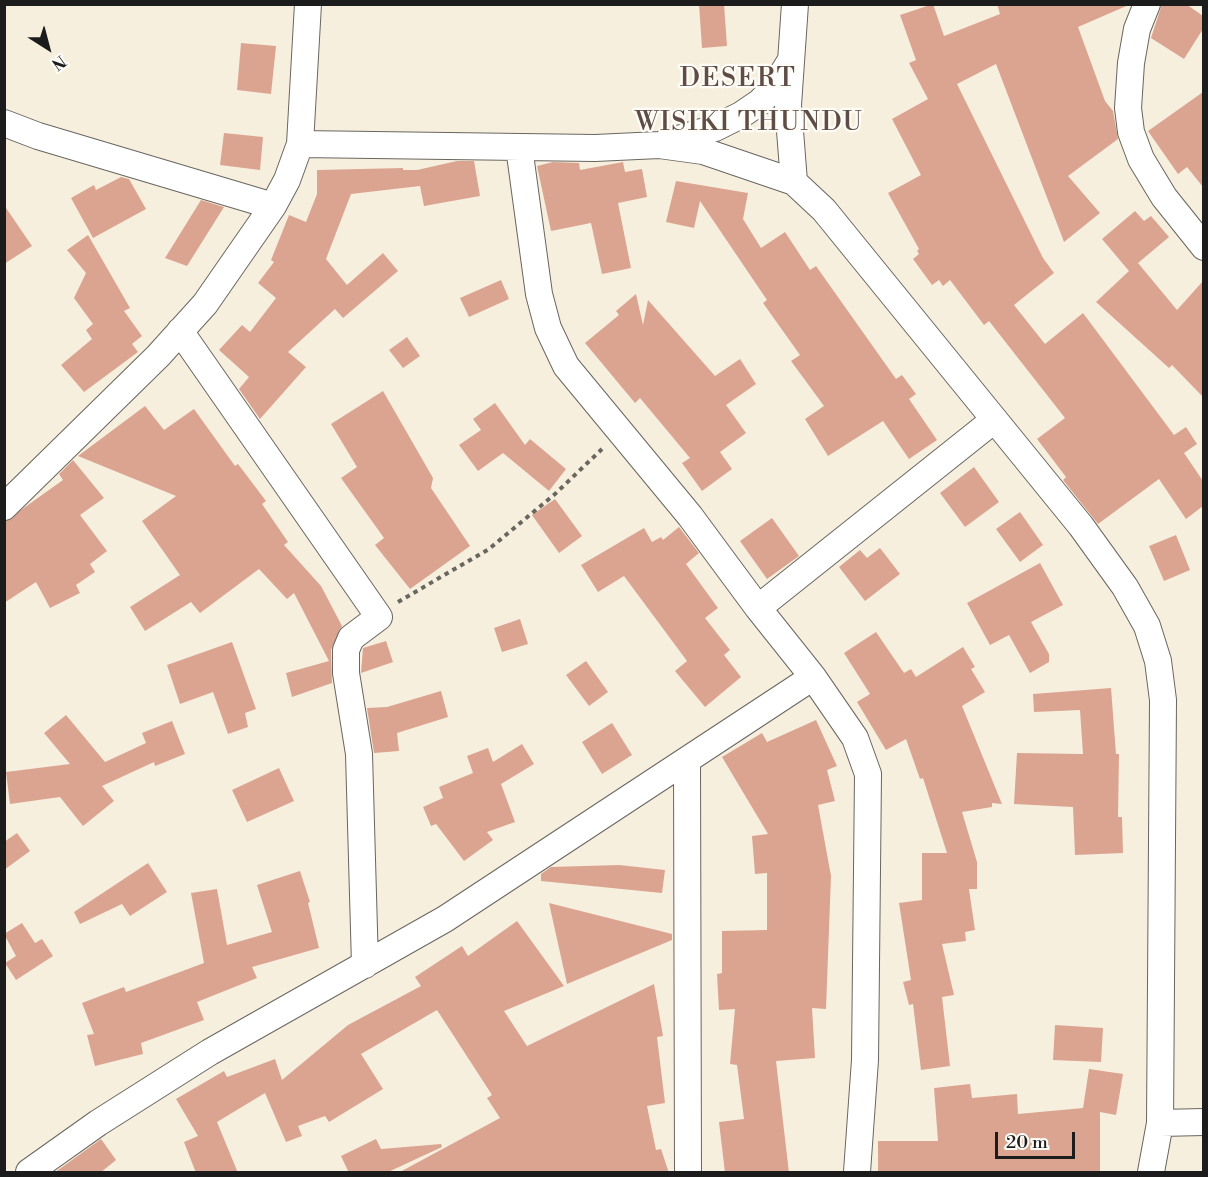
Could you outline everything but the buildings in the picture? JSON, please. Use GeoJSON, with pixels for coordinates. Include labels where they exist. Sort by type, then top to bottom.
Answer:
{"type":"FeatureCollection","features":[{"type":"Feature","properties":{"kind":"street"},"geometry":{"type":"LineString","coordinates":[[4,507],[180,331],[205,303],[273,206],[287,180],[300,144],[308,4]]}},
{"type":"Feature","properties":{"kind":"street"},"geometry":{"type":"LineString","coordinates":[[794,182],[788,105],[789,63],[795,4]]}},
{"type":"Feature","properties":{"kind":"street"},"geometry":{"type":"LineString","coordinates":[[1147,4],[1137,29],[1131,63],[1128,108],[1131,132],[1141,159],[1164,197],[1203,247]]}},
{"type":"Feature","properties":{"kind":"street"},"geometry":{"type":"LineString","coordinates":[[659,145],[715,128],[741,115],[760,102],[773,88],[789,63]]}},
{"type":"Feature","properties":{"kind":"street"},"geometry":{"type":"LineString","coordinates":[[4,123],[38,136],[273,206]]}},
{"type":"Feature","properties":{"kind":"street"},"geometry":{"type":"LineString","coordinates":[[300,144],[519,147],[659,145],[703,151],[794,182],[824,210],[1081,526],[1125,586],[1147,626],[1158,661],[1163,700],[1160,1123],[1150,1173]]}},
{"type":"Feature","properties":{"kind":"street"},"geometry":{"type":"LineString","coordinates":[[519,147],[539,294],[548,328],[566,366],[710,541],[758,608],[813,677],[855,738],[868,774],[865,1060],[857,1173]]}},
{"type":"Feature","properties":{"kind":"street"},"geometry":{"type":"LineString","coordinates":[[180,331],[379,617],[351,638],[346,650],[346,673],[358,754],[365,965]]}},
{"type":"Feature","properties":{"kind":"street"},"geometry":{"type":"LineString","coordinates":[[758,608],[994,420]]}},
{"type":"Feature","properties":{"kind":"street"},"geometry":{"type":"LineString","coordinates":[[29,1173],[98,1123],[210,1052],[445,919],[813,677]]}},
{"type":"Feature","properties":{"kind":"street"},"geometry":{"type":"LineString","coordinates":[[687,762],[688,1173]]}},
{"type":"Feature","properties":{"kind":"street"},"geometry":{"type":"LineString","coordinates":[[1160,1123],[1203,1122]]}},
{"type":"Feature","properties":{"kind":"path"},"geometry":{"type":"LineString","coordinates":[[379,617],[408,594],[489,549],[555,494],[620,432]]}},
{"type":"Feature","properties":{"kind":"district","name":"DESERT"},"geometry":{"type":"Point","coordinates":[738,80]}},
{"type":"Feature","properties":{"kind":"district","name":"WISIKI THUNDU"},"geometry":{"type":"Point","coordinates":[749,124]}}]}
